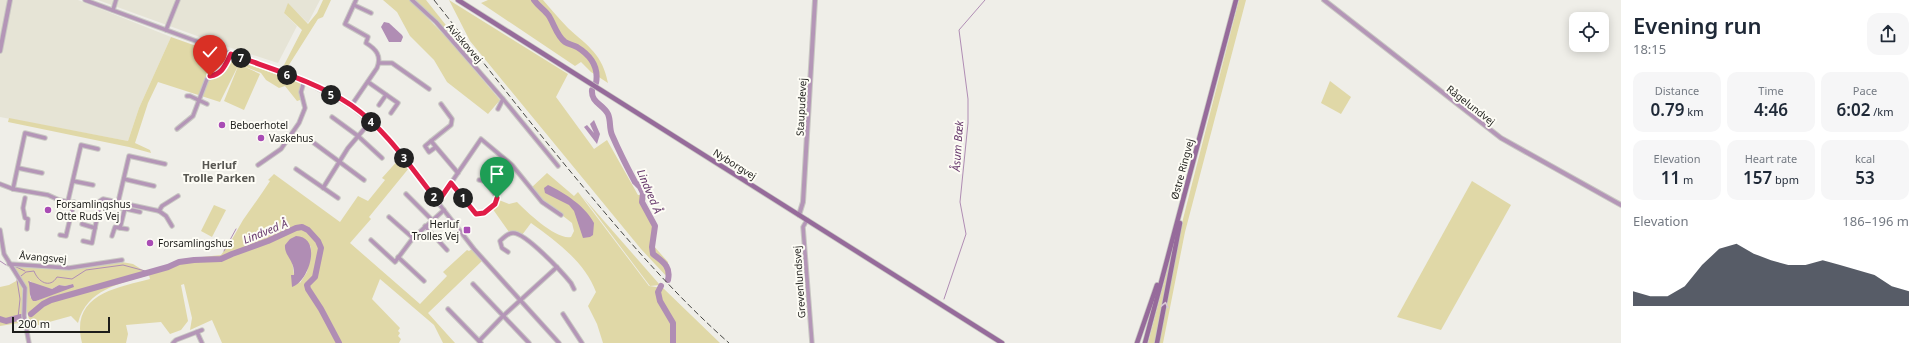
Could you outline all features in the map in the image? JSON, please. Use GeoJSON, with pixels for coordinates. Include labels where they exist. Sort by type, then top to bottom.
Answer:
{"type":"FeatureCollection","features":[{"type":"Feature","properties":{"kind":"main road","name":"Nyborgvej"},"geometry":{"type":"LineString","coordinates":[[458,0],[1002,343]]}},
{"type":"Feature","properties":{"kind":"main road","name":"Østre Ringvej"},"geometry":{"type":"LineString","coordinates":[[1145,343],[1236,0]]}},
{"type":"Feature","properties":{"kind":"main road"},"geometry":{"type":"LineString","coordinates":[[1157,343],[1173,269],[1184,199]]}},
{"type":"Feature","properties":{"kind":"main road"},"geometry":{"type":"LineString","coordinates":[[1137,343],[1167,261]]}},
{"type":"Feature","properties":{"kind":"street"},"geometry":{"type":"LineString","coordinates":[[0,51],[10,0]]}},
{"type":"Feature","properties":{"kind":"street"},"geometry":{"type":"LineString","coordinates":[[85,0],[304,81],[351,106],[371,121],[397,150],[519,301],[559,343]]}},
{"type":"Feature","properties":{"kind":"street"},"geometry":{"type":"LineString","coordinates":[[113,10],[116,0]]}},
{"type":"Feature","properties":{"kind":"street"},"geometry":{"type":"LineString","coordinates":[[166,30],[178,0]]}},
{"type":"Feature","properties":{"kind":"street"},"geometry":{"type":"LineString","coordinates":[[351,106],[379,63],[378,54],[366,43],[368,37],[346,24],[356,0]]}},
{"type":"Feature","properties":{"kind":"street","name":"Avlskovvej"},"geometry":{"type":"LineString","coordinates":[[412,0],[436,22],[503,99],[558,166]]}},
{"type":"Feature","properties":{"kind":"street","name":"Staupudevej"},"geometry":{"type":"LineString","coordinates":[[799,215],[803,202],[816,0]]}},
{"type":"Feature","properties":{"kind":"street","name":"Rågelundvej"},"geometry":{"type":"LineString","coordinates":[[1324,0],[1501,138],[1621,205]]}},
{"type":"Feature","properties":{"kind":"street"},"geometry":{"type":"LineString","coordinates":[[354,5],[370,13]]}},
{"type":"Feature","properties":{"kind":"street"},"geometry":{"type":"LineString","coordinates":[[371,47],[374,43]]}},
{"type":"Feature","properties":{"kind":"street"},"geometry":{"type":"LineString","coordinates":[[177,129],[190,120],[207,79],[223,71],[231,54]]}},
{"type":"Feature","properties":{"kind":"street"},"geometry":{"type":"LineString","coordinates":[[379,63],[392,63],[429,89]]}},
{"type":"Feature","properties":{"kind":"street"},"geometry":{"type":"LineString","coordinates":[[258,165],[282,149],[299,123],[305,108],[301,92],[304,81]]}},
{"type":"Feature","properties":{"kind":"street"},"geometry":{"type":"LineString","coordinates":[[368,82],[398,103],[391,112]]}},
{"type":"Feature","properties":{"kind":"street"},"geometry":{"type":"LineString","coordinates":[[379,105],[386,95]]}},
{"type":"Feature","properties":{"kind":"street"},"geometry":{"type":"LineString","coordinates":[[187,96],[207,104]]}},
{"type":"Feature","properties":{"kind":"street"},"geometry":{"type":"LineString","coordinates":[[498,109],[503,99]]}},
{"type":"Feature","properties":{"kind":"street"},"geometry":{"type":"LineString","coordinates":[[436,147],[429,152],[425,146],[451,124],[452,119],[441,104]]}},
{"type":"Feature","properties":{"kind":"street"},"geometry":{"type":"LineString","coordinates":[[332,117],[358,136],[382,158]]}},
{"type":"Feature","properties":{"kind":"street"},"geometry":{"type":"LineString","coordinates":[[323,188],[339,161],[371,121]]}},
{"type":"Feature","properties":{"kind":"street"},"geometry":{"type":"LineString","coordinates":[[13,189],[25,133],[45,138]]}},
{"type":"Feature","properties":{"kind":"street"},"geometry":{"type":"LineString","coordinates":[[438,202],[482,139],[512,165],[542,202],[561,215]]}},
{"type":"Feature","properties":{"kind":"street"},"geometry":{"type":"LineString","coordinates":[[431,141],[458,173]]}},
{"type":"Feature","properties":{"kind":"street"},"geometry":{"type":"LineString","coordinates":[[314,143],[364,180]]}},
{"type":"Feature","properties":{"kind":"street"},"geometry":{"type":"LineString","coordinates":[[68,201],[81,145],[98,149]]}},
{"type":"Feature","properties":{"kind":"street"},"geometry":{"type":"LineString","coordinates":[[140,212],[115,206],[118,202],[129,156],[165,164]]}},
{"type":"Feature","properties":{"kind":"street"},"geometry":{"type":"LineString","coordinates":[[18,168],[42,174]]}},
{"type":"Feature","properties":{"kind":"street"},"geometry":{"type":"LineString","coordinates":[[296,169],[338,198]]}},
{"type":"Feature","properties":{"kind":"street"},"geometry":{"type":"LineString","coordinates":[[124,179],[154,186]]}},
{"type":"Feature","properties":{"kind":"street"},"geometry":{"type":"LineString","coordinates":[[451,183],[475,213],[482,214],[495,204],[497,197],[485,182],[479,180]]}},
{"type":"Feature","properties":{"kind":"street"},"geometry":{"type":"LineString","coordinates":[[73,181],[94,185]]}},
{"type":"Feature","properties":{"kind":"street"},"geometry":{"type":"LineString","coordinates":[[0,184],[13,189],[41,193],[99,208]]}},
{"type":"Feature","properties":{"kind":"street"},"geometry":{"type":"LineString","coordinates":[[406,194],[432,220]]}},
{"type":"Feature","properties":{"kind":"street"},"geometry":{"type":"LineString","coordinates":[[159,211],[162,206],[178,196]]}},
{"type":"Feature","properties":{"kind":"street"},"geometry":{"type":"LineString","coordinates":[[25,198],[23,208],[25,218],[28,219],[26,229]]}},
{"type":"Feature","properties":{"kind":"street"},"geometry":{"type":"LineString","coordinates":[[83,241],[92,243],[100,201],[103,199],[159,211],[166,216],[172,226]]}},
{"type":"Feature","properties":{"kind":"street"},"geometry":{"type":"LineString","coordinates":[[60,235],[66,236],[74,202]]}},
{"type":"Feature","properties":{"kind":"street"},"geometry":{"type":"LineString","coordinates":[[120,228],[125,208]]}},
{"type":"Feature","properties":{"kind":"street"},"geometry":{"type":"LineString","coordinates":[[371,240],[395,262],[413,238],[444,210]]}},
{"type":"Feature","properties":{"kind":"street"},"geometry":{"type":"LineString","coordinates":[[390,217],[413,238]]}},
{"type":"Feature","properties":{"kind":"street","name":"Grevenlundsvej"},"geometry":{"type":"LineString","coordinates":[[807,220],[803,227],[812,343]]}},
{"type":"Feature","properties":{"kind":"street"},"geometry":{"type":"LineString","coordinates":[[82,224],[95,228]]}},
{"type":"Feature","properties":{"kind":"street"},"geometry":{"type":"LineString","coordinates":[[425,226],[447,250]]}},
{"type":"Feature","properties":{"kind":"street"},"geometry":{"type":"LineString","coordinates":[[112,236],[115,227],[127,229]]}},
{"type":"Feature","properties":{"kind":"street"},"geometry":{"type":"LineString","coordinates":[[0,230],[3,251],[24,288],[24,307],[29,343]]}},
{"type":"Feature","properties":{"kind":"street"},"geometry":{"type":"LineString","coordinates":[[508,252],[502,248],[500,241],[510,234],[516,234],[542,253],[557,267],[571,283],[574,289]]}},
{"type":"Feature","properties":{"kind":"street"},"geometry":{"type":"LineString","coordinates":[[398,257],[424,281]]}},
{"type":"Feature","properties":{"kind":"street","name":"Åvangsvej"},"geometry":{"type":"LineString","coordinates":[[9,264],[69,268],[122,260]]}},
{"type":"Feature","properties":{"kind":"street"},"geometry":{"type":"LineString","coordinates":[[448,309],[480,342],[503,316],[557,267]]}},
{"type":"Feature","properties":{"kind":"street"},"geometry":{"type":"LineString","coordinates":[[473,284],[529,343]]}},
{"type":"Feature","properties":{"kind":"street"},"geometry":{"type":"LineString","coordinates":[[563,314],[582,343]]}},
{"type":"Feature","properties":{"kind":"street"},"geometry":{"type":"LineString","coordinates":[[173,343],[176,340],[202,330]]}},
{"type":"Feature","properties":{"kind":"street"},"geometry":{"type":"LineString","coordinates":[[197,332],[202,343]]}},
{"type":"Feature","properties":{"kind":"shaded area"},"geometry":{"type":"Polygon","coordinates":[[[0,0],[78,0],[171,37],[139,108],[128,141],[0,117],[0,0]]]}},
{"type":"Feature","properties":{"kind":"shaded area"},"geometry":{"type":"Polygon","coordinates":[[[98,0],[320,0],[308,23],[288,4],[284,13],[297,26],[278,63],[222,45],[98,0]]]}},
{"type":"Feature","properties":{"kind":"shaded area"},"geometry":{"type":"Polygon","coordinates":[[[323,0],[331,0],[323,17],[318,19],[287,68],[284,65],[302,30],[284,13],[288,3],[308,24],[317,13],[323,0]]]}},
{"type":"Feature","properties":{"kind":"shaded area"},"geometry":{"type":"Polygon","coordinates":[[[383,0],[410,0],[449,40],[500,100],[488,114],[447,82],[434,60],[410,36],[397,12],[383,0]]]}},
{"type":"Feature","properties":{"kind":"shaded area"},"geometry":{"type":"Polygon","coordinates":[[[415,0],[426,0],[449,29],[446,31],[415,0]]]}},
{"type":"Feature","properties":{"kind":"shaded area"},"geometry":{"type":"Polygon","coordinates":[[[449,0],[568,74],[556,97],[594,149],[607,140],[638,195],[640,195],[652,223],[652,244],[668,262],[668,278],[641,249],[470,41],[449,0]]]}},
{"type":"Feature","properties":{"kind":"shaded area"},"geometry":{"type":"Polygon","coordinates":[[[488,0],[543,0],[558,18],[594,52],[602,65],[608,83],[591,72],[581,62],[575,66],[481,3],[488,0]]]}},
{"type":"Feature","properties":{"kind":"shaded area"},"geometry":{"type":"Polygon","coordinates":[[[1239,0],[1246,0],[1185,232],[1163,343],[1159,343],[1183,219],[1239,0]]]}},
{"type":"Feature","properties":{"kind":"shaded area"},"geometry":{"type":"Polygon","coordinates":[[[384,22],[389,23],[402,35],[403,37],[401,42],[389,42],[381,27],[384,22]]]}},
{"type":"Feature","properties":{"kind":"shaded area"},"geometry":{"type":"Polygon","coordinates":[[[171,37],[300,83],[300,100],[297,101],[285,86],[279,88],[266,80],[261,73],[241,65],[260,74],[244,110],[224,101],[239,64],[220,102],[158,82],[148,103],[135,143],[150,150],[151,153],[129,147],[8,122],[9,118],[128,141],[139,108],[171,37]]]}},
{"type":"Feature","properties":{"kind":"shaded area"},"geometry":{"type":"Polygon","coordinates":[[[1330,81],[1351,97],[1341,114],[1321,103],[1330,81]]]}},
{"type":"Feature","properties":{"kind":"shaded area"},"geometry":{"type":"Polygon","coordinates":[[[594,120],[600,134],[597,144],[584,127],[587,125],[594,133],[590,124],[594,120]]]}},
{"type":"Feature","properties":{"kind":"shaded area"},"geometry":{"type":"Polygon","coordinates":[[[400,158],[409,168],[369,217],[371,219],[350,243],[420,304],[447,276],[443,272],[467,250],[469,251],[472,249],[482,261],[428,313],[455,343],[443,343],[434,325],[380,279],[372,299],[400,328],[398,331],[400,333],[398,336],[401,339],[399,343],[222,343],[212,320],[190,330],[192,318],[184,284],[181,285],[188,321],[181,330],[170,334],[161,322],[126,325],[128,334],[126,343],[82,343],[80,327],[83,314],[89,304],[98,296],[110,291],[150,279],[149,275],[116,285],[97,295],[89,302],[82,312],[78,323],[71,316],[31,327],[26,308],[26,288],[13,268],[13,265],[70,269],[122,262],[133,264],[149,274],[177,265],[183,259],[221,255],[270,181],[268,180],[274,174],[340,222],[358,196],[368,201],[385,180],[382,178],[400,158]],[[311,246],[292,260],[294,275],[300,283],[307,272],[311,246]],[[30,281],[30,297],[36,301],[73,284],[65,286],[59,285],[52,289],[39,287],[30,281]]]}},
{"type":"Feature","properties":{"kind":"shaded area"},"geometry":{"type":"Polygon","coordinates":[[[547,173],[574,196],[578,192],[649,286],[663,288],[720,343],[603,343],[597,324],[588,306],[596,292],[585,271],[560,245],[531,223],[522,235],[514,231],[509,232],[492,208],[499,200],[509,204],[517,202],[550,230],[565,237],[571,237],[574,231],[572,223],[544,201],[531,188],[547,173]]]}},
{"type":"Feature","properties":{"kind":"shaded area"},"geometry":{"type":"Polygon","coordinates":[[[1472,181],[1511,205],[1441,330],[1397,317],[1472,181]]]}},
{"type":"Feature","properties":{"kind":"shaded area"},"geometry":{"type":"Polygon","coordinates":[[[548,185],[568,196],[585,211],[594,223],[593,235],[583,238],[574,211],[569,205],[545,193],[544,188],[548,185]]]}},
{"type":"Feature","properties":{"kind":"shaded area"},"geometry":{"type":"Polygon","coordinates":[[[583,197],[660,285],[650,286],[583,197]]]}},
{"type":"Feature","properties":{"kind":"shaded area"},"geometry":{"type":"Polygon","coordinates":[[[214,205],[226,210],[212,237],[201,231],[214,205]]]}},
{"type":"Feature","properties":{"kind":"shaded area"},"geometry":{"type":"Polygon","coordinates":[[[296,236],[304,238],[309,244],[311,251],[308,269],[304,277],[292,287],[291,275],[294,275],[294,270],[286,252],[285,245],[290,239],[296,236]]]}},
{"type":"Feature","properties":{"kind":"shaded area"},"geometry":{"type":"Polygon","coordinates":[[[1171,255],[1173,257],[1156,343],[1148,343],[1171,255]]]}},
{"type":"Feature","properties":{"kind":"shaded area"},"geometry":{"type":"Polygon","coordinates":[[[18,280],[22,288],[25,322],[0,326],[0,287],[9,285],[18,280]]]}},
{"type":"Feature","properties":{"kind":"shaded area"},"geometry":{"type":"Polygon","coordinates":[[[28,281],[52,289],[59,285],[65,286],[73,284],[74,287],[33,301],[28,281]]]}},
{"type":"Feature","properties":{"kind":"waterway","name":"Lindved Å"},"geometry":{"type":"LineString","coordinates":[[534,0],[549,16],[562,39],[566,43],[577,47],[590,58],[595,67],[597,77],[596,83]]}},
{"type":"Feature","properties":{"kind":"waterway","name":"Åsum Bæk"},"geometry":{"type":"LineString","coordinates":[[944,299],[966,234],[960,202],[968,123],[968,99],[959,30],[985,0]]}},
{"type":"Feature","properties":{"kind":"waterway","name":"Lindved Å"},"geometry":{"type":"LineString","coordinates":[[592,90],[593,98],[608,114],[612,135],[635,182],[643,193],[642,202],[655,226],[652,247],[653,254],[663,262],[667,268],[669,275],[668,280]]}},
{"type":"Feature","properties":{"kind":"waterway","name":"Lindved Å"},"geometry":{"type":"LineString","coordinates":[[31,314],[43,304],[51,300],[168,267],[179,262],[221,259],[268,241],[296,228],[302,227],[308,230],[318,241],[321,248],[315,277],[307,285],[308,289],[321,309],[339,343]]}},
{"type":"Feature","properties":{"kind":"waterway"},"geometry":{"type":"LineString","coordinates":[[224,251],[236,229]]}},
{"type":"Feature","properties":{"kind":"waterway"},"geometry":{"type":"LineString","coordinates":[[0,261],[6,265]]}},
{"type":"Feature","properties":{"kind":"waterway","name":"Lindved Å"},"geometry":{"type":"LineString","coordinates":[[21,276],[26,272],[34,271],[41,281],[44,283],[51,283],[57,277],[72,279],[86,270],[123,265],[149,272]]}},
{"type":"Feature","properties":{"kind":"waterway"},"geometry":{"type":"LineString","coordinates":[[14,266],[25,271]]}},
{"type":"Feature","properties":{"kind":"waterway","name":"Lindved Å"},"geometry":{"type":"LineString","coordinates":[[17,280],[20,299],[18,318]]}},
{"type":"Feature","properties":{"kind":"waterway","name":"Lindved Å"},"geometry":{"type":"LineString","coordinates":[[661,286],[658,292],[660,301],[673,323],[673,343]]}},
{"type":"Feature","properties":{"kind":"waterway","name":"Lindved Å"},"geometry":{"type":"LineString","coordinates":[[0,319],[6,321],[21,317]]}},
{"type":"Feature","properties":{"kind":"railway"},"geometry":{"type":"LineString","coordinates":[[434,0],[546,142],[619,229],[690,307],[729,343]]}},
{"type":"Feature","properties":{"kind":"place","name":"Beboerhotel"},"geometry":{"type":"Point","coordinates":[222,125]}},
{"type":"Feature","properties":{"kind":"place","name":"Vaskehus"},"geometry":{"type":"Point","coordinates":[261,138]}},
{"type":"Feature","properties":{"kind":"place","name":"Forsamlingshus Otte Ruds Vej"},"geometry":{"type":"Point","coordinates":[48,210]}},
{"type":"Feature","properties":{"kind":"place","name":"Herluf Trolles Vej"},"geometry":{"type":"Point","coordinates":[467,230]}},
{"type":"Feature","properties":{"kind":"place","name":"Forsamlingshus"},"geometry":{"type":"Point","coordinates":[150,243]}},
{"type":"Feature","properties":{"kind":"district","name":"Herluf Trolle Parken"},"geometry":{"type":"Point","coordinates":[219,170]}},
{"type":"Feature","properties":{"kind":"route"},"geometry":{"type":"LineString","coordinates":[[210,76],[216,75],[223,71],[231,54],[304,81],[340,99],[371,121],[388,138],[438,202],[451,183],[476,214],[484,213],[495,204],[497,198]]}}]}
